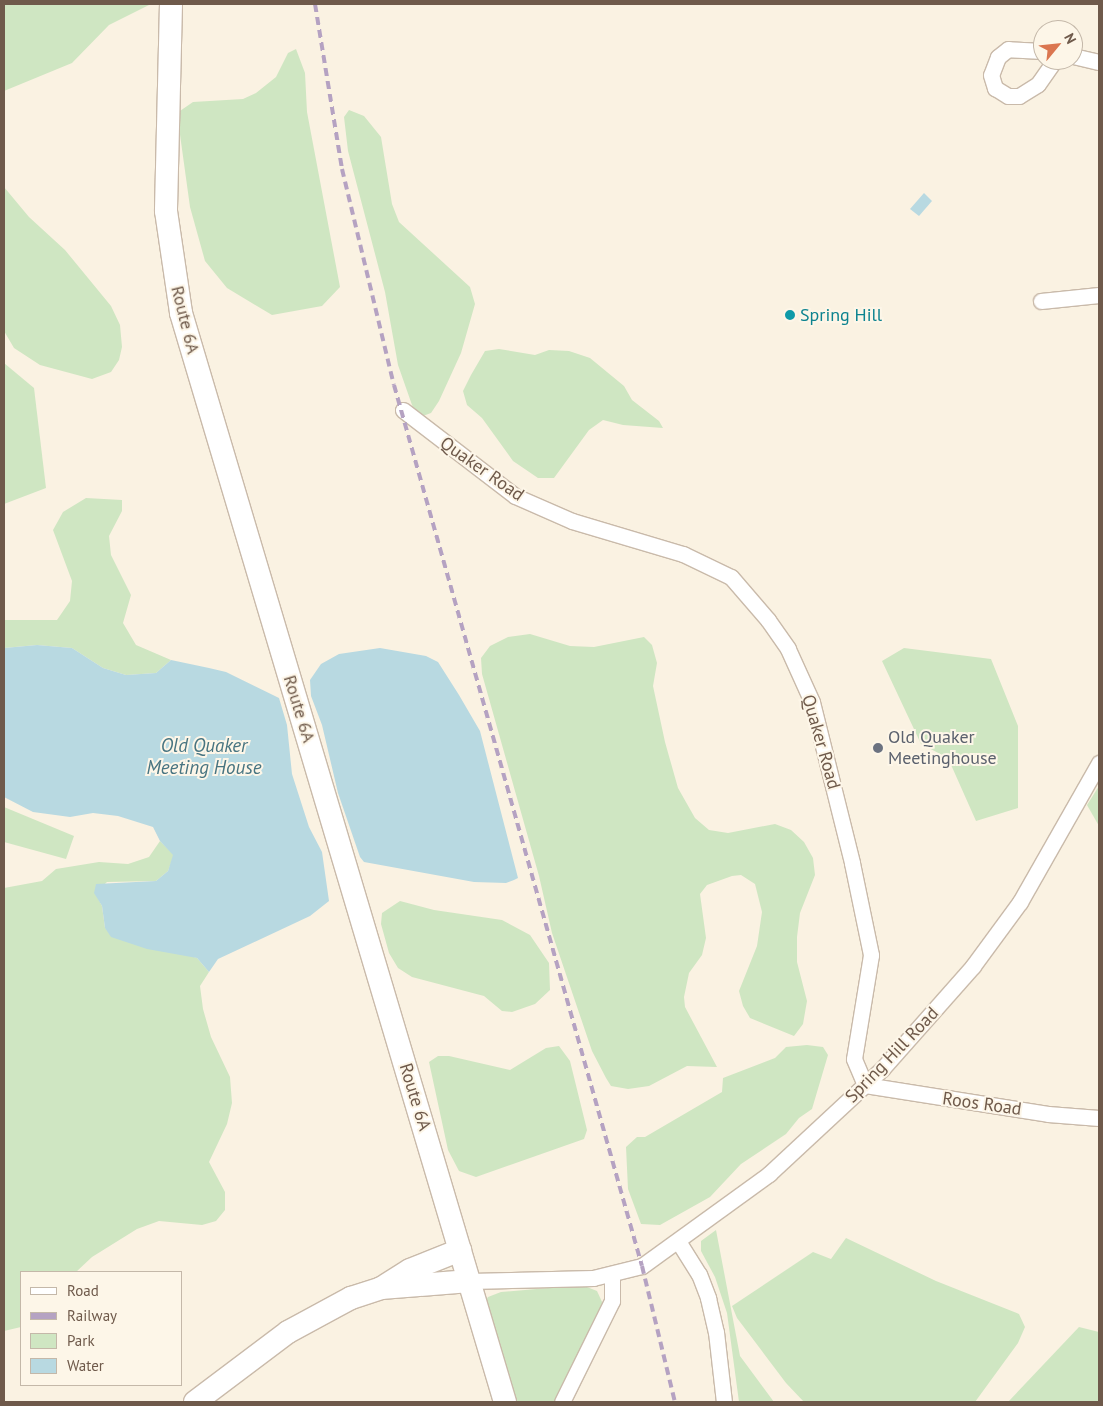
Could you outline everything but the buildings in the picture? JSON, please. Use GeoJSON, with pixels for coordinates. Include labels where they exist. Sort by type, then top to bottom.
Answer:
{"type":"FeatureCollection","features":[{"type":"Feature","properties":{"kind":"main road","name":"Route 6A"},"geometry":{"type":"LineString","coordinates":[[170,4],[166,211],[181,313],[505,1402]]}},
{"type":"Feature","properties":{"kind":"main road"},"geometry":{"type":"LineString","coordinates":[[196,1402],[295,1327],[333,1307],[381,1288],[410,1270],[460,1250]]}},
{"type":"Feature","properties":{"kind":"main road"},"geometry":{"type":"LineString","coordinates":[[381,1288],[470,1281]]}},
{"type":"Feature","properties":{"kind":"street"},"geometry":{"type":"LineString","coordinates":[[1033,50],[1016,48],[998,56],[991,75],[995,88],[1008,96],[1019,96],[1038,84],[1047,70]]}},
{"type":"Feature","properties":{"kind":"street"},"geometry":{"type":"LineString","coordinates":[[1083,58],[1099,62]]}},
{"type":"Feature","properties":{"kind":"street"},"geometry":{"type":"LineString","coordinates":[[1041,301],[1099,295]]}},
{"type":"Feature","properties":{"kind":"street","name":"Quaker Road"},"geometry":{"type":"LineString","coordinates":[[403,410],[515,496],[572,521],[684,554],[731,577],[768,620],[788,649],[812,702],[852,863],[871,955],[854,1059],[865,1085]]}},
{"type":"Feature","properties":{"kind":"street","name":"Spring Hill Road"},"geometry":{"type":"LineString","coordinates":[[470,1281],[612,1275],[642,1266],[768,1174],[865,1085],[933,1014],[1014,910],[1099,763]]}},
{"type":"Feature","properties":{"kind":"street","name":"Roos Road"},"geometry":{"type":"LineString","coordinates":[[865,1085],[1048,1114],[1099,1118]]}},
{"type":"Feature","properties":{"kind":"street"},"geometry":{"type":"LineString","coordinates":[[678,1241],[699,1274],[708,1298],[716,1332],[724,1402]]}},
{"type":"Feature","properties":{"kind":"street"},"geometry":{"type":"LineString","coordinates":[[562,1402],[609,1308],[614,1293],[612,1275]]}},
{"type":"Feature","properties":{"kind":"green space"},"geometry":{"type":"Polygon","coordinates":[[[4,4],[151,4],[109,25],[72,63],[4,91],[4,4]]]}},
{"type":"Feature","properties":{"kind":"green space"},"geometry":{"type":"Polygon","coordinates":[[[296,49],[305,73],[307,112],[340,287],[322,306],[272,315],[227,288],[205,261],[190,207],[177,113],[193,102],[243,99],[256,93],[276,77],[288,53],[296,49]]]}},
{"type":"Feature","properties":{"kind":"green space"},"geometry":{"type":"Polygon","coordinates":[[[349,110],[364,116],[381,137],[392,204],[399,222],[470,287],[475,304],[461,353],[439,401],[431,413],[420,417],[412,405],[398,365],[385,292],[348,151],[344,117],[349,110]]]}},
{"type":"Feature","properties":{"kind":"green space"},"geometry":{"type":"Polygon","coordinates":[[[4,187],[29,217],[65,250],[111,306],[120,325],[122,347],[119,360],[111,372],[92,379],[40,365],[14,348],[4,331],[4,187]]]}},
{"type":"Feature","properties":{"kind":"green space"},"geometry":{"type":"Polygon","coordinates":[[[499,349],[535,355],[549,350],[569,351],[590,358],[624,386],[632,400],[659,421],[663,428],[623,425],[603,420],[589,430],[554,478],[538,478],[513,461],[482,418],[467,405],[463,391],[471,375],[485,351],[499,349]]]}},
{"type":"Feature","properties":{"kind":"green space"},"geometry":{"type":"Polygon","coordinates":[[[4,363],[34,388],[46,488],[4,504],[4,363]]]}},
{"type":"Feature","properties":{"kind":"green space"},"geometry":{"type":"Polygon","coordinates":[[[86,498],[122,500],[122,511],[109,536],[111,555],[131,595],[123,623],[136,645],[171,660],[156,673],[126,675],[103,668],[72,648],[37,645],[4,648],[4,620],[57,620],[70,601],[72,581],[53,530],[63,512],[86,498]]]}},
{"type":"Feature","properties":{"kind":"green space"},"geometry":{"type":"Polygon","coordinates":[[[530,634],[570,646],[594,647],[644,637],[652,645],[657,663],[653,686],[665,742],[678,788],[695,818],[709,830],[728,833],[775,824],[791,830],[804,842],[813,858],[815,875],[800,913],[797,937],[797,962],[807,1001],[803,1024],[794,1036],[750,1018],[743,1006],[739,991],[757,946],[762,912],[755,884],[741,875],[732,876],[707,885],[700,894],[706,938],[702,955],[689,973],[684,997],[685,1007],[717,1067],[687,1066],[649,1086],[628,1089],[611,1086],[592,1051],[552,933],[539,876],[482,674],[481,658],[490,646],[508,637],[530,634]]]}},
{"type":"Feature","properties":{"kind":"green space"},"geometry":{"type":"Polygon","coordinates":[[[904,648],[991,659],[1018,726],[1018,808],[976,821],[948,758],[921,744],[882,661],[904,648]]]}},
{"type":"Feature","properties":{"kind":"green space"},"geometry":{"type":"Polygon","coordinates":[[[1099,786],[1099,826],[1087,805],[1099,786]]]}},
{"type":"Feature","properties":{"kind":"green space"},"geometry":{"type":"Polygon","coordinates":[[[4,807],[74,836],[66,859],[4,842],[4,807]]]}},
{"type":"Feature","properties":{"kind":"green space"},"geometry":{"type":"Polygon","coordinates":[[[160,841],[174,855],[168,871],[156,881],[107,882],[95,893],[102,906],[105,928],[197,958],[209,972],[200,986],[203,1009],[211,1037],[230,1077],[232,1103],[227,1124],[209,1162],[225,1192],[225,1210],[216,1221],[202,1225],[159,1221],[137,1229],[92,1257],[77,1271],[20,1271],[20,1327],[4,1331],[4,888],[42,881],[56,869],[99,862],[128,864],[149,857],[160,841]]]}},
{"type":"Feature","properties":{"kind":"green space"},"geometry":{"type":"Polygon","coordinates":[[[400,901],[434,910],[502,920],[530,935],[549,963],[550,990],[535,1004],[512,1012],[502,1011],[484,996],[412,977],[398,968],[389,953],[381,924],[382,913],[400,901]]]}},
{"type":"Feature","properties":{"kind":"green space"},"geometry":{"type":"Polygon","coordinates":[[[807,1045],[823,1047],[828,1055],[812,1109],[799,1118],[786,1134],[741,1164],[710,1197],[660,1225],[641,1224],[628,1189],[626,1147],[637,1137],[645,1137],[722,1092],[723,1078],[775,1058],[786,1047],[807,1045]]]}},
{"type":"Feature","properties":{"kind":"green space"},"geometry":{"type":"Polygon","coordinates":[[[559,1046],[570,1061],[587,1130],[584,1139],[476,1177],[459,1171],[448,1150],[429,1062],[438,1056],[449,1056],[510,1070],[546,1048],[559,1046]]]}},
{"type":"Feature","properties":{"kind":"green space"},"geometry":{"type":"Polygon","coordinates":[[[716,1230],[740,1356],[774,1402],[739,1402],[727,1313],[715,1277],[701,1251],[701,1241],[716,1230]]]}},
{"type":"Feature","properties":{"kind":"green space"},"geometry":{"type":"Polygon","coordinates":[[[846,1238],[936,1281],[1019,1314],[1025,1327],[1018,1343],[975,1402],[804,1402],[786,1383],[737,1318],[732,1306],[813,1252],[831,1259],[846,1238]]]}},
{"type":"Feature","properties":{"kind":"green space"},"geometry":{"type":"Polygon","coordinates":[[[582,1285],[597,1291],[603,1304],[557,1402],[514,1402],[486,1300],[488,1297],[501,1292],[582,1285]]]}},
{"type":"Feature","properties":{"kind":"green space"},"geometry":{"type":"Polygon","coordinates":[[[1079,1327],[1099,1332],[1099,1402],[1008,1402],[1079,1327]]]}},
{"type":"Feature","properties":{"kind":"water"},"geometry":{"type":"Polygon","coordinates":[[[924,193],[932,201],[919,216],[910,209],[924,193]]]}},
{"type":"Feature","properties":{"kind":"water","name":"Old Quaker Meeting House"},"geometry":{"type":"Polygon","coordinates":[[[37,645],[72,648],[103,668],[126,675],[156,673],[171,660],[209,668],[226,672],[279,698],[287,725],[292,774],[309,827],[322,852],[329,901],[310,916],[218,959],[209,972],[197,958],[147,949],[111,937],[105,928],[102,906],[94,893],[96,884],[156,881],[168,871],[173,855],[160,841],[153,827],[118,816],[93,813],[70,817],[33,812],[4,797],[4,648],[37,645]]]}},
{"type":"Feature","properties":{"kind":"water"},"geometry":{"type":"Polygon","coordinates":[[[380,648],[426,656],[438,662],[459,695],[480,731],[518,878],[506,883],[474,882],[364,862],[360,857],[338,793],[322,725],[311,696],[310,680],[321,664],[339,654],[380,648]]]}},
{"type":"Feature","properties":{"kind":"railway"},"geometry":{"type":"LineString","coordinates":[[315,4],[342,169],[394,385],[642,1266],[675,1402]]}},
{"type":"Feature","properties":{"kind":"place","name":"Spring Hill"},"geometry":{"type":"Point","coordinates":[790,315]}},
{"type":"Feature","properties":{"kind":"place","name":"Old Quaker Meetinghouse"},"geometry":{"type":"Point","coordinates":[878,748]}}]}
